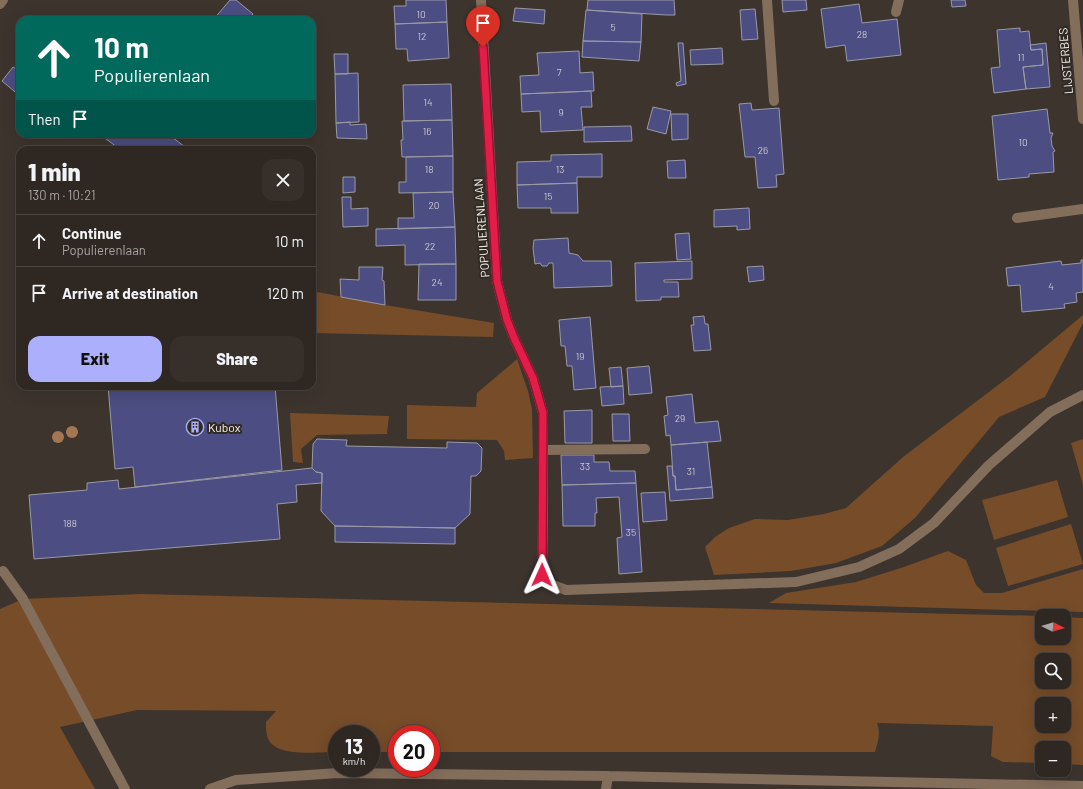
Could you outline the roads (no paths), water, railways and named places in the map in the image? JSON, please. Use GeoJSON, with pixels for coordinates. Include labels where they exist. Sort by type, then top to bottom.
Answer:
{"type":"FeatureCollection","features":[{"type":"Feature","properties":{"kind":"street"},"geometry":{"type":"LineString","coordinates":[[0,4],[3,0]]}},
{"type":"Feature","properties":{"kind":"street","name":"POPULIERENLAAN"},"geometry":{"type":"LineString","coordinates":[[481,0],[497,281],[507,320],[533,378],[543,413],[542,575],[550,584],[566,590],[796,582],[859,567],[899,549],[934,523],[989,465],[1050,412],[1083,395]]}},
{"type":"Feature","properties":{"kind":"street"},"geometry":{"type":"LineString","coordinates":[[767,0],[774,101]]}},
{"type":"Feature","properties":{"kind":"street"},"geometry":{"type":"LineString","coordinates":[[896,12],[899,0]]}},
{"type":"Feature","properties":{"kind":"street","name":"LIJSTERBES"},"geometry":{"type":"LineString","coordinates":[[1073,0],[1083,120]]}},
{"type":"Feature","properties":{"kind":"street"},"geometry":{"type":"LineString","coordinates":[[1017,218],[1083,209]]}},
{"type":"Feature","properties":{"kind":"street"},"geometry":{"type":"LineString","coordinates":[[543,450],[645,449]]}},
{"type":"Feature","properties":{"kind":"street"},"geometry":{"type":"LineString","coordinates":[[3,571],[23,599],[125,789]]}},
{"type":"Feature","properties":{"kind":"street"},"geometry":{"type":"LineString","coordinates":[[210,789],[236,780],[338,773],[608,776],[1083,786]]}},
{"type":"Feature","properties":{"kind":"street"},"geometry":{"type":"LineString","coordinates":[[606,789],[608,776]]}},
{"type":"Feature","properties":{"kind":"place","name":"Kubox"},"geometry":{"type":"Point","coordinates":[195,427]}}]}
